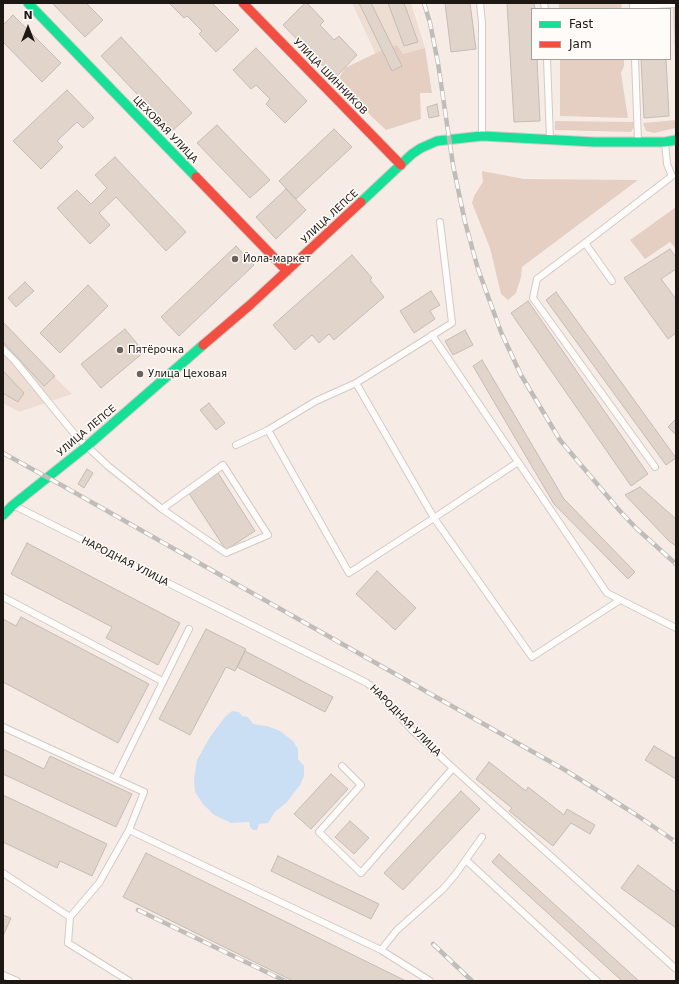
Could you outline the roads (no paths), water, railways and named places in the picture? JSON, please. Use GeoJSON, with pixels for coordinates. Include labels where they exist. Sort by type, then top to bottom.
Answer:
{"type":"FeatureCollection","features":[{"type":"Feature","properties":{"kind":"main road","name":"ЦЕХОВАЯ УЛИЦА"},"geometry":{"type":"LineString","coordinates":[[28,3],[287,271]]}},
{"type":"Feature","properties":{"kind":"main road","name":"УЛИЦА ШИННИКОВ"},"geometry":{"type":"LineString","coordinates":[[243,3],[400,165]]}},
{"type":"Feature","properties":{"kind":"main road","name":"УЛИЦА ЛЕПСЕ"},"geometry":{"type":"LineString","coordinates":[[3,515],[13,505],[87,446],[250,305],[412,154],[431,143],[482,136],[550,141],[665,142],[676,140]]}},
{"type":"Feature","properties":{"kind":"lane"},"geometry":{"type":"LineString","coordinates":[[480,3],[482,23],[482,136]]}},
{"type":"Feature","properties":{"kind":"lane"},"geometry":{"type":"LineString","coordinates":[[633,6],[676,4]]}},
{"type":"Feature","properties":{"kind":"lane"},"geometry":{"type":"LineString","coordinates":[[547,60],[550,141]]}},
{"type":"Feature","properties":{"kind":"lane"},"geometry":{"type":"LineString","coordinates":[[635,60],[638,142]]}},
{"type":"Feature","properties":{"kind":"lane"},"geometry":{"type":"LineString","coordinates":[[655,467],[533,298],[537,278],[672,176],[667,164],[665,142]]}},
{"type":"Feature","properties":{"kind":"lane"},"geometry":{"type":"LineString","coordinates":[[236,445],[268,430],[316,401],[356,383],[452,323],[440,222]]}},
{"type":"Feature","properties":{"kind":"lane"},"geometry":{"type":"LineString","coordinates":[[585,243],[612,281]]}},
{"type":"Feature","properties":{"kind":"lane"},"geometry":{"type":"LineString","coordinates":[[432,335],[607,593],[676,628]]}},
{"type":"Feature","properties":{"kind":"lane"},"geometry":{"type":"LineString","coordinates":[[3,349],[15,361],[76,436],[118,474],[162,509],[226,552],[268,535],[223,465],[162,509]]}},
{"type":"Feature","properties":{"kind":"lane"},"geometry":{"type":"LineString","coordinates":[[3,355],[15,361]]}},
{"type":"Feature","properties":{"kind":"lane"},"geometry":{"type":"LineString","coordinates":[[356,383],[434,518],[532,657],[620,600]]}},
{"type":"Feature","properties":{"kind":"lane"},"geometry":{"type":"LineString","coordinates":[[268,430],[349,573],[518,462]]}},
{"type":"Feature","properties":{"kind":"lane","name":"НАРОДНАЯ УЛИЦА"},"geometry":{"type":"LineString","coordinates":[[13,505],[366,683],[376,690],[412,730],[453,768],[676,969]]}},
{"type":"Feature","properties":{"kind":"lane"},"geometry":{"type":"LineString","coordinates":[[3,597],[162,681]]}},
{"type":"Feature","properties":{"kind":"lane"},"geometry":{"type":"LineString","coordinates":[[115,779],[162,681],[189,629]]}},
{"type":"Feature","properties":{"kind":"lane"},"geometry":{"type":"LineString","coordinates":[[3,727],[144,792],[129,830],[99,883],[70,917],[68,943],[129,981]]}},
{"type":"Feature","properties":{"kind":"lane"},"geometry":{"type":"LineString","coordinates":[[342,766],[361,786],[319,832],[361,873],[453,768]]}},
{"type":"Feature","properties":{"kind":"lane"},"geometry":{"type":"LineString","coordinates":[[129,830],[381,950],[430,981]]}},
{"type":"Feature","properties":{"kind":"lane"},"geometry":{"type":"LineString","coordinates":[[381,950],[397,930],[443,889],[482,837]]}},
{"type":"Feature","properties":{"kind":"lane"},"geometry":{"type":"LineString","coordinates":[[466,860],[597,981]]}},
{"type":"Feature","properties":{"kind":"lane"},"geometry":{"type":"LineString","coordinates":[[3,873],[70,917]]}},
{"type":"Feature","properties":{"kind":"lane"},"geometry":{"type":"LineString","coordinates":[[3,975],[17,981]]}},
{"type":"Feature","properties":{"kind":"water"},"geometry":{"type":"Polygon","coordinates":[[[232,711],[239,712],[242,716],[248,717],[253,724],[267,726],[280,731],[293,741],[298,749],[298,759],[304,766],[304,776],[300,785],[287,802],[275,812],[268,823],[259,824],[257,830],[253,830],[250,827],[249,822],[231,823],[214,815],[203,804],[195,792],[194,779],[197,760],[210,737],[225,717],[232,711]]]}},
{"type":"Feature","properties":{"kind":"railway"},"geometry":{"type":"LineString","coordinates":[[424,3],[430,23],[438,63],[453,165],[465,222],[478,269],[501,332],[521,375],[560,440],[619,510],[636,528],[676,564]]}},
{"type":"Feature","properties":{"kind":"railway"},"geometry":{"type":"LineString","coordinates":[[3,453],[565,770],[676,842]]}},
{"type":"Feature","properties":{"kind":"railway"},"geometry":{"type":"LineString","coordinates":[[138,910],[285,981]]}},
{"type":"Feature","properties":{"kind":"railway"},"geometry":{"type":"LineString","coordinates":[[433,944],[472,981]]}},
{"type":"Feature","properties":{"kind":"place","name":"Йола-маркет"},"geometry":{"type":"Point","coordinates":[235,259]}},
{"type":"Feature","properties":{"kind":"place","name":"Пятёрочка"},"geometry":{"type":"Point","coordinates":[120,350]}},
{"type":"Feature","properties":{"kind":"place","name":"Улица Цеховая"},"geometry":{"type":"Point","coordinates":[140,374]}}]}
